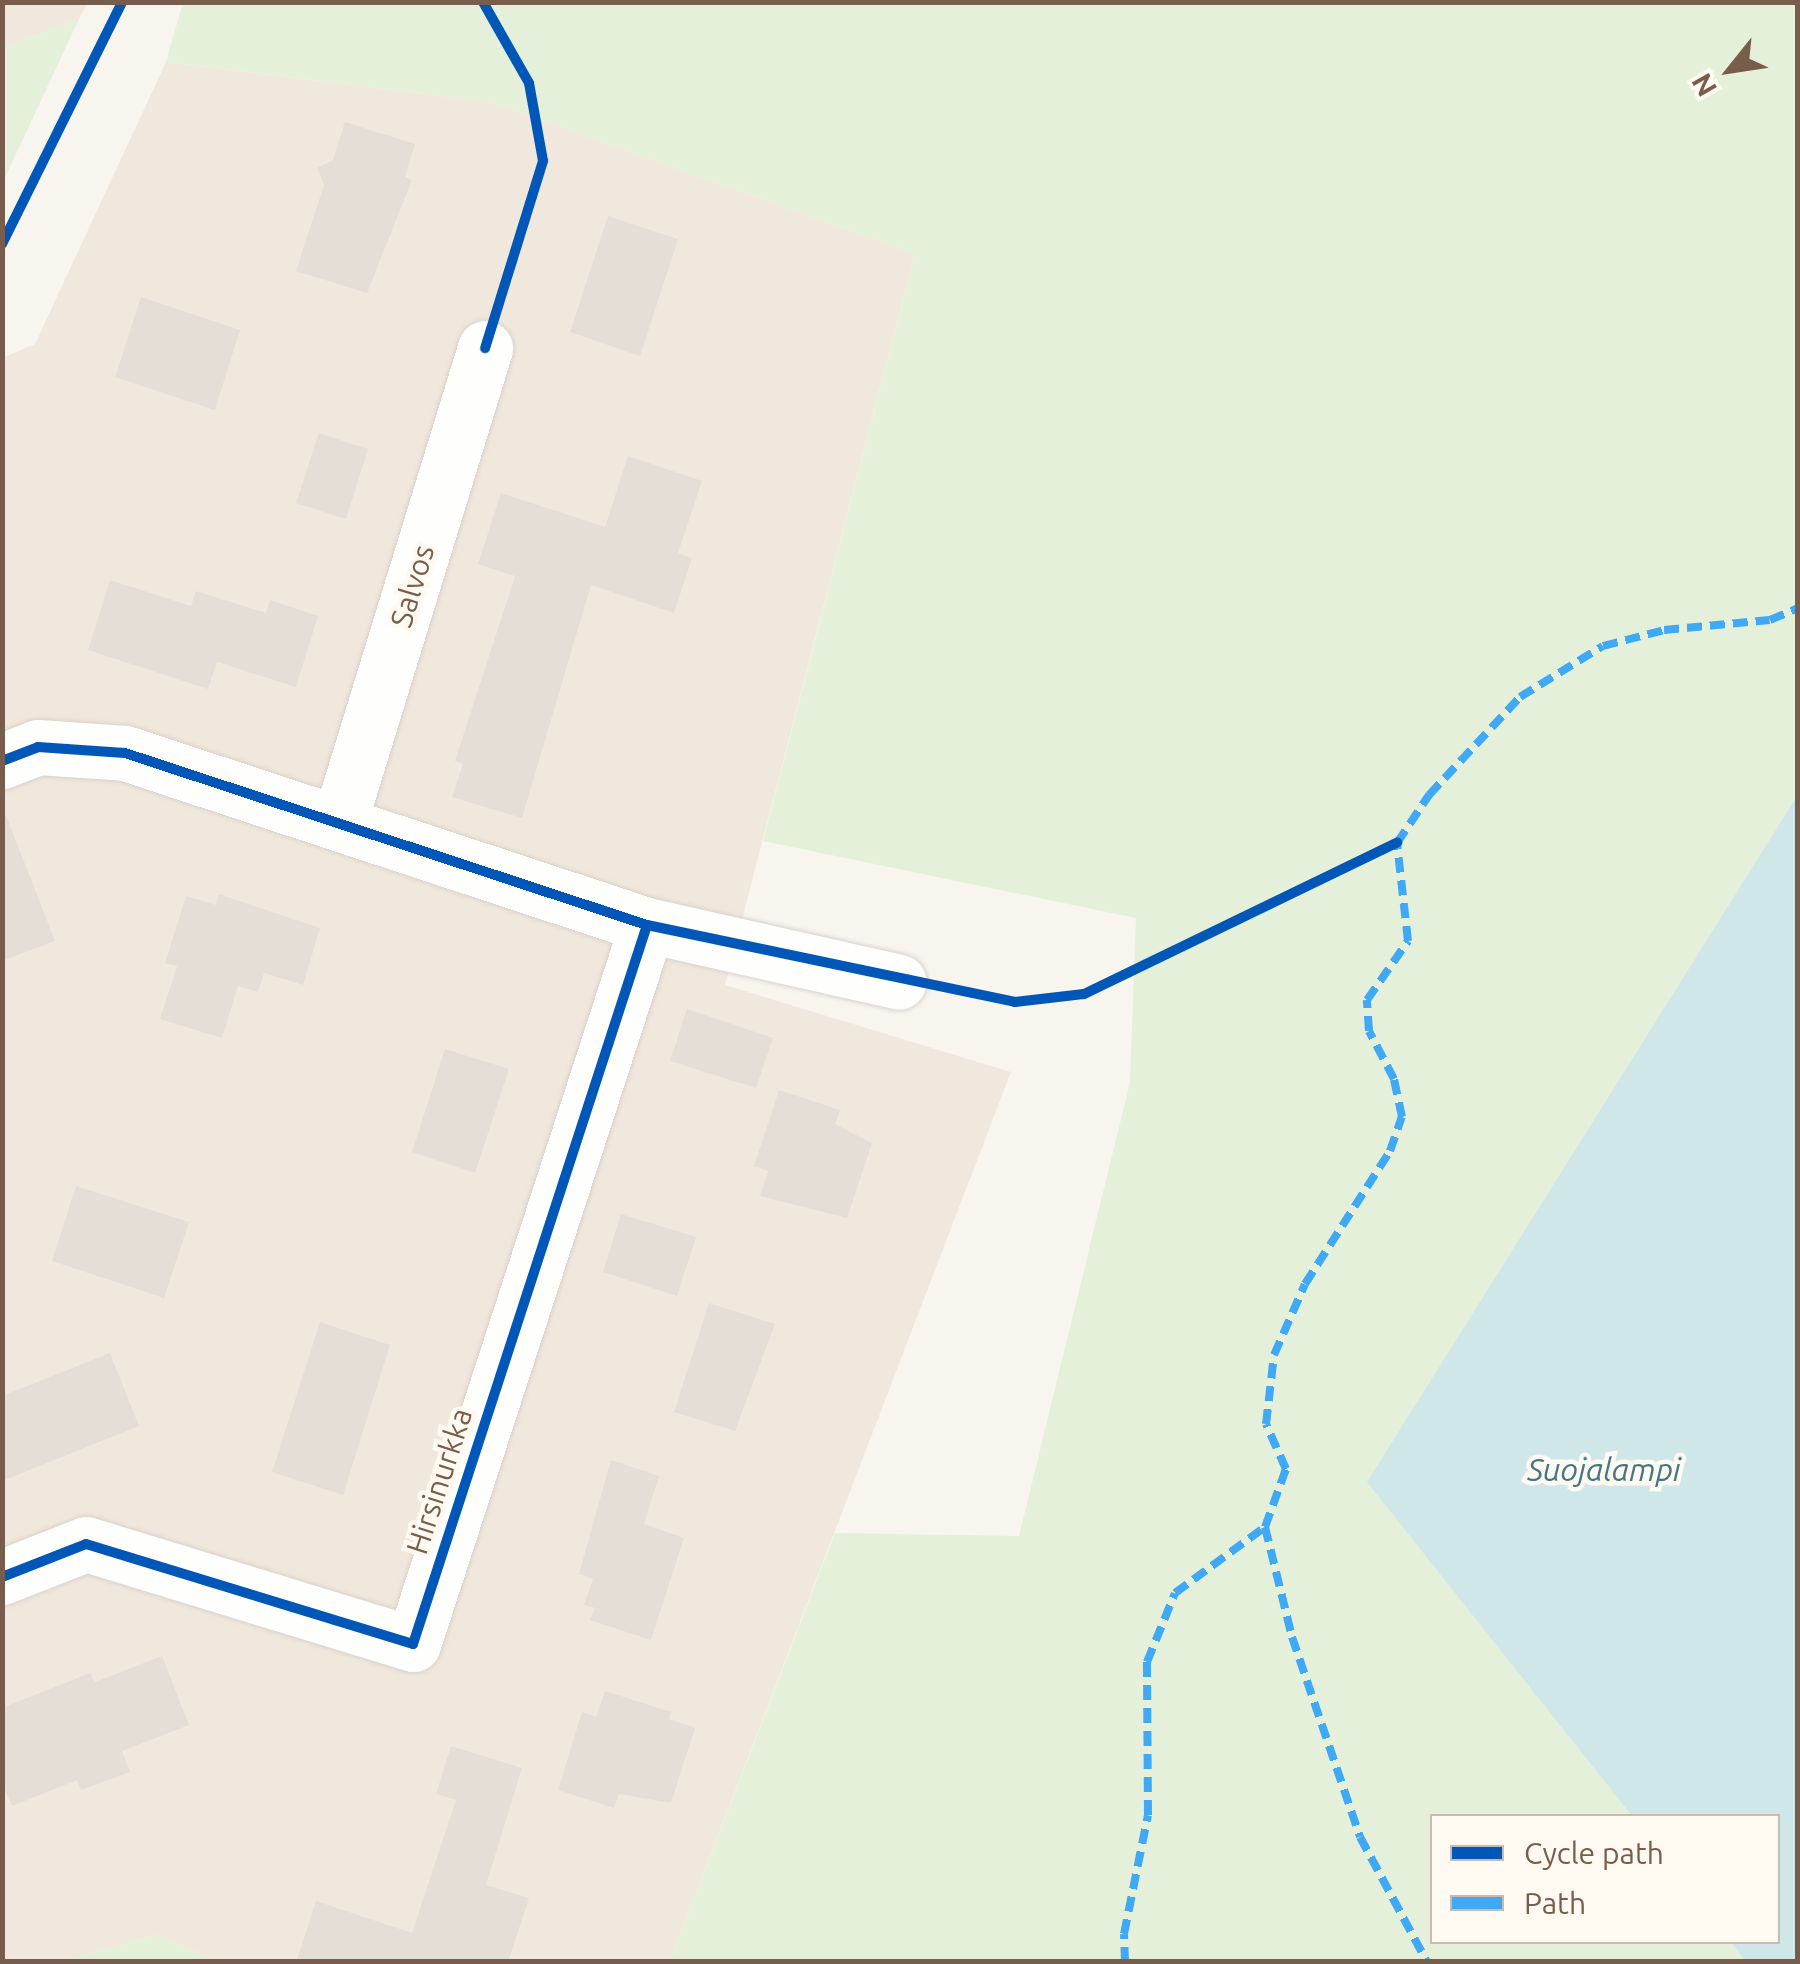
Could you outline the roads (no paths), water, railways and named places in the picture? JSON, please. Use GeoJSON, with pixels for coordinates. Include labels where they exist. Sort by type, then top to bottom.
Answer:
{"type":"FeatureCollection","features":[{"type":"Feature","properties":{"kind":"street","name":"Salvos"},"geometry":{"type":"LineString","coordinates":[[339,823],[485,348]]}},
{"type":"Feature","properties":{"kind":"street"},"geometry":{"type":"LineString","coordinates":[[2,761],[38,746],[125,753],[647,924],[899,982]]}},
{"type":"Feature","properties":{"kind":"street","name":"Hirsinurkka"},"geometry":{"type":"LineString","coordinates":[[2,1577],[86,1544],[413,1644],[647,924]]}},
{"type":"Feature","properties":{"kind":"water","name":"Suojalampi"},"geometry":{"type":"Polygon","coordinates":[[[1797,796],[1798,1961],[1746,1962],[1732,1944],[1780,1944],[1780,1814],[1630,1814],[1367,1482],[1797,796]]]}}]}
